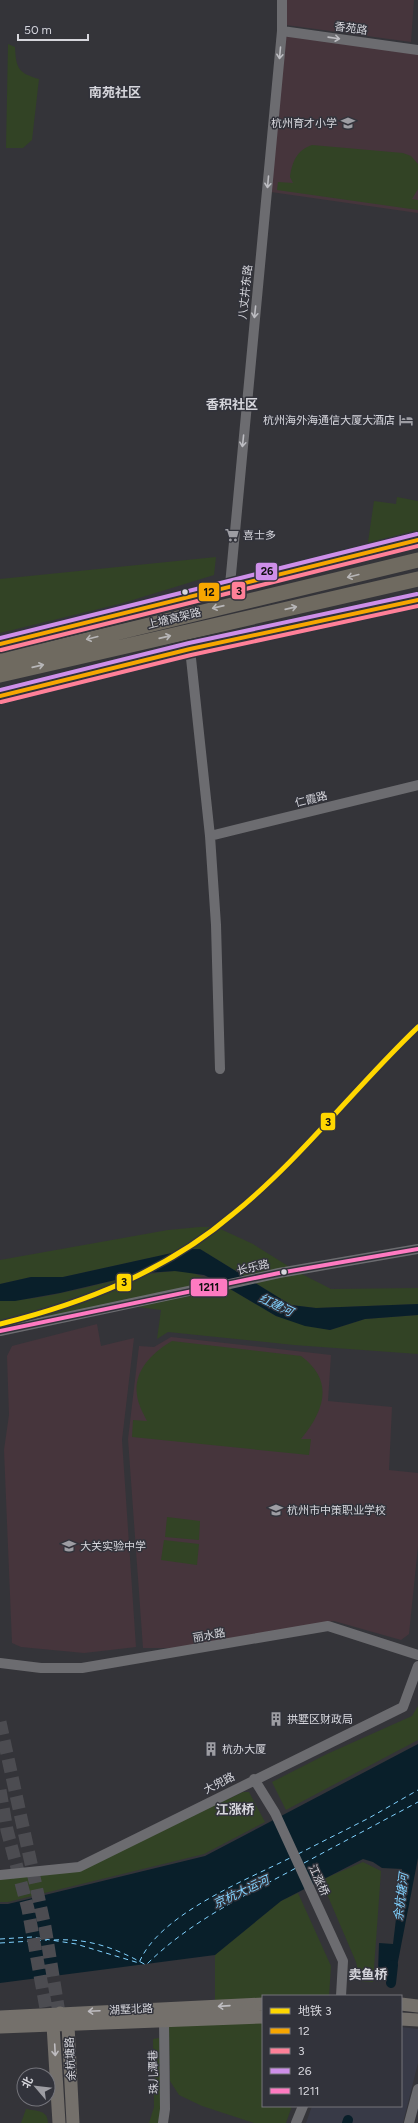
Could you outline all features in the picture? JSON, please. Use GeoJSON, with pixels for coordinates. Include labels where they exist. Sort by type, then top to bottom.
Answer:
{"type":"FeatureCollection","features":[{"type":"Feature","properties":{"kind":"highway"},"geometry":{"type":"LineString","coordinates":[[384,568],[418,556]]}},
{"type":"Feature","properties":{"kind":"highway","name":"上塘高架路"},"geometry":{"type":"LineString","coordinates":[[0,661],[418,560]]}},
{"type":"Feature","properties":{"kind":"highway","name":"上塘高架路"},"geometry":{"type":"LineString","coordinates":[[0,675],[418,579]]}},
{"type":"Feature","properties":{"kind":"highway"},"geometry":{"type":"LineString","coordinates":[[375,590],[418,585]]}},
{"type":"Feature","properties":{"kind":"main road"},"geometry":{"type":"LineString","coordinates":[[0,644],[230,585],[418,540]]}},
{"type":"Feature","properties":{"kind":"main road"},"geometry":{"type":"LineString","coordinates":[[0,696],[190,649],[418,600]]}},
{"type":"Feature","properties":{"kind":"main road","name":"湖墅北路"},"geometry":{"type":"LineString","coordinates":[[0,2016],[262,2004]]}},
{"type":"Feature","properties":{"kind":"main road"},"geometry":{"type":"LineString","coordinates":[[402,2004],[418,2006]]}},
{"type":"Feature","properties":{"kind":"main road","name":"余杭塘路"},"geometry":{"type":"LineString","coordinates":[[59,2123],[53,2025],[60,2013],[68,2025],[73,2123]]}},
{"type":"Feature","properties":{"kind":"main road","name":"湖墅北路"},"geometry":{"type":"LineString","coordinates":[[0,2027],[262,2017]]}},
{"type":"Feature","properties":{"kind":"main road"},"geometry":{"type":"LineString","coordinates":[[402,2019],[418,2020]]}},
{"type":"Feature","properties":{"kind":"street","name":"八丈井东路"},"geometry":{"type":"LineString","coordinates":[[230,585],[282,31],[282,0]]}},
{"type":"Feature","properties":{"kind":"street","name":"香苑路"},"geometry":{"type":"LineString","coordinates":[[282,31],[418,50]]}},
{"type":"Feature","properties":{"kind":"street"},"geometry":{"type":"LineString","coordinates":[[190,649],[210,836],[216,924],[220,1069]]}},
{"type":"Feature","properties":{"kind":"street","name":"仁霞路"},"geometry":{"type":"LineString","coordinates":[[210,836],[418,785]]}},
{"type":"Feature","properties":{"kind":"street","name":"长乐路"},"geometry":{"type":"LineString","coordinates":[[0,1331],[126,1303],[198,1289],[212,1288],[279,1273],[418,1249]]}},
{"type":"Feature","properties":{"kind":"street","name":"丽水路"},"geometry":{"type":"LineString","coordinates":[[0,1663],[40,1668],[82,1668],[328,1626],[418,1655]]}},
{"type":"Feature","properties":{"kind":"street","name":"大兜路"},"geometry":{"type":"LineString","coordinates":[[0,1875],[79,1867],[254,1779],[403,1707],[418,1666]]}},
{"type":"Feature","properties":{"kind":"street","name":"江涨桥"},"geometry":{"type":"LineString","coordinates":[[254,1779],[275,1814],[343,1961],[341,1995]]}},
{"type":"Feature","properties":{"kind":"street","name":"珠儿潭巷"},"geometry":{"type":"LineString","coordinates":[[163,2123],[165,2109],[164,2021]]}},
{"type":"Feature","properties":{"kind":"street"},"geometry":{"type":"LineString","coordinates":[[409,2123],[416,2108],[418,2089]]}},
{"type":"Feature","properties":{"kind":"street"},"geometry":{"type":"LineString","coordinates":[[296,2123],[303,2107]]}},
{"type":"Feature","properties":{"kind":"shaded area"},"geometry":{"type":"Polygon","coordinates":[[[287,0],[414,0],[411,42],[286,25],[287,0]]]}},
{"type":"Feature","properties":{"kind":"shaded area","name":"杭州育才小学"},"geometry":{"type":"Polygon","coordinates":[[[285,36],[418,54],[418,213],[271,192],[285,36]]]}},
{"type":"Feature","properties":{"kind":"shaded area","name":"大关实验中学"},"geometry":{"type":"Polygon","coordinates":[[[97,1324],[101,1346],[134,1338],[122,1440],[136,1647],[84,1653],[21,1647],[12,1643],[4,1450],[9,1415],[7,1356],[12,1346],[97,1324]]]}},
{"type":"Feature","properties":{"kind":"shaded area","name":"杭州市中策职业学校"},"geometry":{"type":"Polygon","coordinates":[[[171,1337],[331,1355],[328,1401],[392,1407],[389,1470],[418,1473],[418,1546],[409,1634],[401,1640],[334,1621],[182,1648],[143,1648],[128,1439],[139,1346],[154,1347],[171,1337]]]}},
{"type":"Feature","properties":{"kind":"shaded area"},"geometry":{"type":"Polygon","coordinates":[[[402,2027],[418,2029],[418,2063],[403,2123],[306,2123],[312,2107],[402,2107],[402,2027]]]}},
{"type":"Feature","properties":{"kind":"green space"},"geometry":{"type":"Polygon","coordinates":[[[8,44],[15,47],[17,65],[22,72],[39,79],[32,140],[23,148],[6,148],[8,44]]]}},
{"type":"Feature","properties":{"kind":"green space"},"geometry":{"type":"Polygon","coordinates":[[[312,145],[403,153],[411,156],[418,164],[418,189],[412,199],[418,200],[418,210],[277,190],[278,182],[293,183],[290,177],[292,166],[296,157],[307,147],[312,145]]]}},
{"type":"Feature","properties":{"kind":"green space"},"geometry":{"type":"Polygon","coordinates":[[[397,497],[418,501],[418,533],[371,546],[368,542],[374,501],[396,504],[397,497]]]}},
{"type":"Feature","properties":{"kind":"green space"},"geometry":{"type":"Polygon","coordinates":[[[216,557],[214,575],[123,603],[0,633],[0,579],[216,557]]]}},
{"type":"Feature","properties":{"kind":"green space"},"geometry":{"type":"Polygon","coordinates":[[[216,1227],[253,1244],[296,1271],[331,1289],[418,1288],[418,1304],[316,1308],[291,1305],[200,1249],[190,1249],[63,1277],[31,1277],[0,1284],[0,1260],[168,1230],[216,1227]]]}},
{"type":"Feature","properties":{"kind":"green space"},"geometry":{"type":"Polygon","coordinates":[[[175,1271],[190,1272],[220,1283],[276,1316],[330,1330],[365,1319],[418,1315],[418,1354],[294,1345],[168,1332],[157,1339],[161,1310],[122,1305],[0,1336],[0,1301],[22,1300],[66,1292],[131,1277],[175,1271]]]}},
{"type":"Feature","properties":{"kind":"green space"},"geometry":{"type":"Polygon","coordinates":[[[172,1341],[301,1356],[312,1366],[319,1376],[322,1386],[320,1407],[315,1418],[301,1439],[311,1439],[309,1455],[132,1437],[133,1420],[147,1421],[137,1395],[138,1378],[141,1370],[158,1351],[172,1341]]]}},
{"type":"Feature","properties":{"kind":"green space"},"geometry":{"type":"Polygon","coordinates":[[[167,1517],[200,1521],[199,1540],[165,1537],[167,1517]]]}},
{"type":"Feature","properties":{"kind":"green space"},"geometry":{"type":"Polygon","coordinates":[[[164,1540],[199,1544],[197,1565],[161,1560],[164,1540]]]}},
{"type":"Feature","properties":{"kind":"green space"},"geometry":{"type":"Polygon","coordinates":[[[418,1706],[418,1740],[286,1810],[272,1782],[327,1754],[412,1716],[418,1706]]]}},
{"type":"Feature","properties":{"kind":"green space"},"geometry":{"type":"Polygon","coordinates":[[[243,1792],[249,1792],[265,1822],[204,1854],[8,1902],[0,1902],[0,1878],[78,1870],[243,1792]]]}},
{"type":"Feature","properties":{"kind":"green space"},"geometry":{"type":"Polygon","coordinates":[[[363,1862],[381,1871],[373,1982],[360,1981],[356,1962],[321,1880],[363,1862]]]}},
{"type":"Feature","properties":{"kind":"green space"},"geometry":{"type":"Polygon","coordinates":[[[298,1893],[331,1966],[329,1995],[262,1995],[262,2004],[215,2007],[215,1955],[281,1901],[298,1893]]]}},
{"type":"Feature","properties":{"kind":"green space"},"geometry":{"type":"Polygon","coordinates":[[[262,2021],[262,2107],[292,2107],[286,2123],[254,2123],[202,2106],[179,2095],[170,2081],[169,2025],[262,2021]]]}},
{"type":"Feature","properties":{"kind":"green space"},"geometry":{"type":"Polygon","coordinates":[[[159,2038],[161,2109],[158,2123],[149,2123],[154,2107],[153,2039],[159,2038]]]}},
{"type":"Feature","properties":{"kind":"green space"},"geometry":{"type":"Polygon","coordinates":[[[26,2109],[44,2113],[48,2119],[48,2123],[21,2123],[26,2109]]]}},
{"type":"Feature","properties":{"kind":"water","name":"红建河"},"geometry":{"type":"Polygon","coordinates":[[[190,1249],[200,1249],[291,1305],[316,1308],[418,1304],[418,1315],[365,1319],[330,1330],[305,1326],[276,1316],[204,1275],[175,1271],[145,1273],[60,1293],[15,1301],[0,1301],[0,1284],[31,1277],[63,1277],[190,1249]]]}},
{"type":"Feature","properties":{"kind":"water","name":"京杭大运河"},"geometry":{"type":"Polygon","coordinates":[[[418,1744],[418,1858],[395,1977],[383,1979],[378,1972],[379,1943],[393,1944],[402,1869],[382,1868],[373,1862],[363,1859],[281,1901],[215,1955],[0,1983],[0,1904],[8,1904],[205,1856],[418,1744]]]}},
{"type":"Feature","properties":{"kind":"waterway","name":"余杭塘河"},"geometry":{"type":"LineString","coordinates":[[391,1983],[393,1965]]}},
{"type":"Feature","properties":{"kind":"ferry route"},"geometry":{"type":"LineString","coordinates":[[298,1854],[369,1818],[418,1790]]}},
{"type":"Feature","properties":{"kind":"ferry route"},"geometry":{"type":"LineString","coordinates":[[304,1863],[418,1802]]}},
{"type":"Feature","properties":{"kind":"ferry route"},"geometry":{"type":"LineString","coordinates":[[0,1939],[32,1937],[76,1944],[139,1963],[149,1946],[164,1929],[184,1914],[228,1888],[290,1858]]}},
{"type":"Feature","properties":{"kind":"ferry route"},"geometry":{"type":"LineString","coordinates":[[54,1940],[78,1941],[102,1945],[146,1965],[180,1936],[199,1923],[237,1900],[296,1868]]}},
{"type":"Feature","properties":{"kind":"ferry route"},"geometry":{"type":"LineString","coordinates":[[0,1943],[47,1940]]}},
{"type":"Feature","properties":{"kind":"tunnel"},"geometry":{"type":"LineString","coordinates":[[0,1722],[45,1927],[61,2025]]}},
{"type":"Feature","properties":{"kind":"tunnel"},"geometry":{"type":"LineString","coordinates":[[0,1790],[7,1830],[28,1909],[49,2025]]}},
{"type":"Feature","properties":{"kind":"metro line","name":"3"},"geometry":{"type":"LineString","coordinates":[[0,1324],[63,1306],[123,1282],[152,1268],[207,1234],[258,1193],[282,1170],[418,1027]]}},
{"type":"Feature","properties":{"kind":"transit line","name":"26"},"geometry":{"type":"LineString","coordinates":[[0,638],[417,534]]}},
{"type":"Feature","properties":{"kind":"transit line","name":"12"},"geometry":{"type":"LineString","coordinates":[[0,644],[418,540]]}},
{"type":"Feature","properties":{"kind":"transit line","name":"3"},"geometry":{"type":"LineString","coordinates":[[1,650],[418,546]]}},
{"type":"Feature","properties":{"kind":"transit line","name":"26"},"geometry":{"type":"LineString","coordinates":[[0,690],[189,643],[417,594]]}},
{"type":"Feature","properties":{"kind":"transit line","name":"12"},"geometry":{"type":"LineString","coordinates":[[0,696],[190,649],[418,600]]}},
{"type":"Feature","properties":{"kind":"transit line","name":"3"},"geometry":{"type":"LineString","coordinates":[[1,702],[191,655],[418,606]]}},
{"type":"Feature","properties":{"kind":"transit line","name":"1211"},"geometry":{"type":"LineString","coordinates":[[0,1331],[279,1273],[418,1249]]}},
{"type":"Feature","properties":{"kind":"place","name":"杭州育才小学"},"geometry":{"type":"Point","coordinates":[348,123]}},
{"type":"Feature","properties":{"kind":"place","name":"杭州海外海通信大厦大酒店"},"geometry":{"type":"Point","coordinates":[406,420]}},
{"type":"Feature","properties":{"kind":"place","name":"喜士多"},"geometry":{"type":"Point","coordinates":[232,535]}},
{"type":"Feature","properties":{"kind":"place","name":"杭州市中策职业学校"},"geometry":{"type":"Point","coordinates":[276,1510]}},
{"type":"Feature","properties":{"kind":"place","name":"大关实验中学"},"geometry":{"type":"Point","coordinates":[69,1546]}},
{"type":"Feature","properties":{"kind":"place","name":"拱墅区财政局"},"geometry":{"type":"Point","coordinates":[276,1719]}},
{"type":"Feature","properties":{"kind":"place","name":"杭办大厦"},"geometry":{"type":"Point","coordinates":[211,1749]}},
{"type":"Feature","properties":{"kind":"district","name":"南苑社区"},"geometry":{"type":"Point","coordinates":[115,92]}},
{"type":"Feature","properties":{"kind":"district","name":"香积社区"},"geometry":{"type":"Point","coordinates":[232,404]}},
{"type":"Feature","properties":{"kind":"district","name":"江涨桥"},"geometry":{"type":"Point","coordinates":[235,1809]}},
{"type":"Feature","properties":{"kind":"district","name":"卖鱼桥"},"geometry":{"type":"Point","coordinates":[368,1974]}}]}
